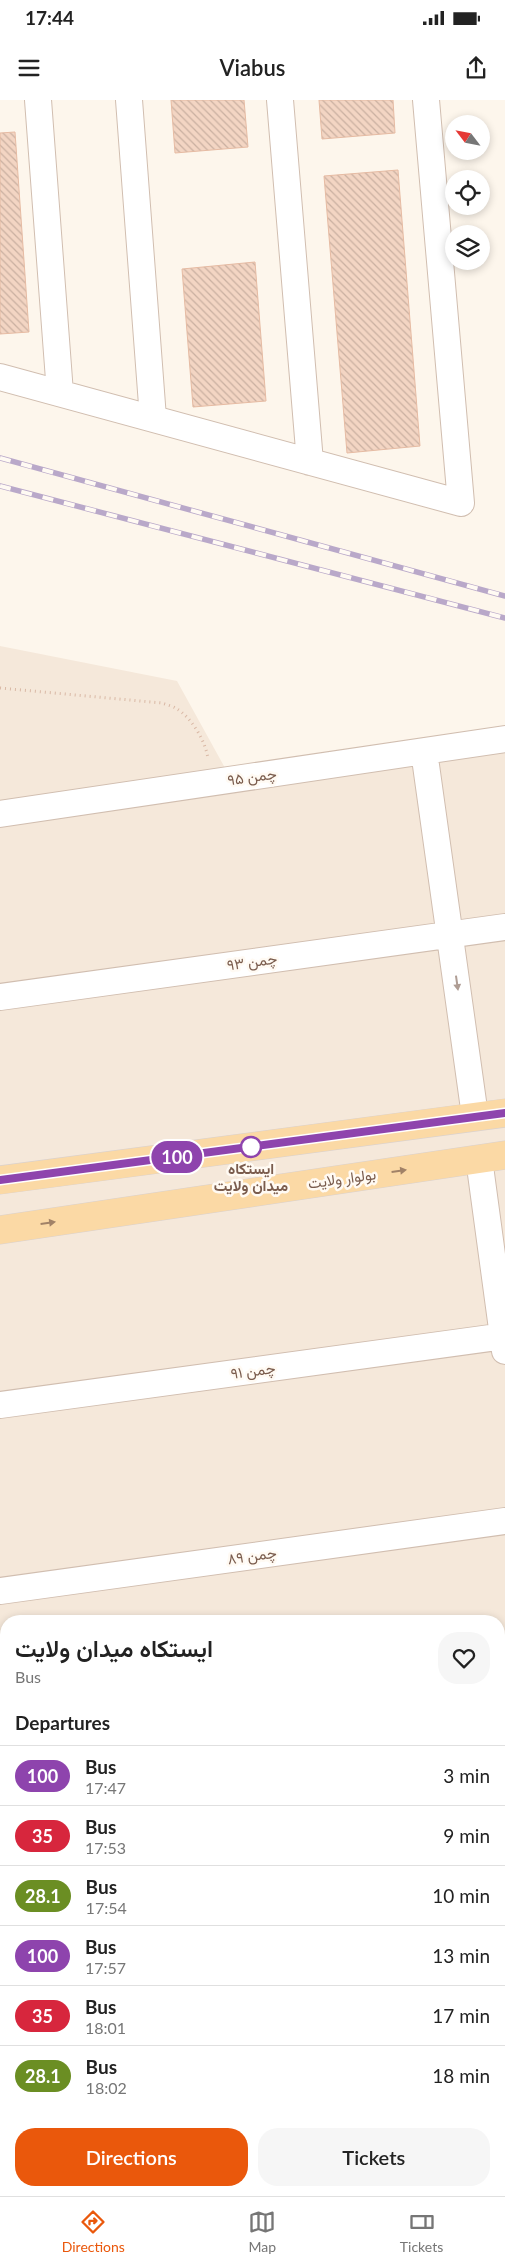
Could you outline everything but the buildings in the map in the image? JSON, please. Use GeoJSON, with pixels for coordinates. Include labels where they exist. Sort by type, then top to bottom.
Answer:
{"type":"FeatureCollection","features":[{"type":"Feature","properties":{"kind":"main road"},"geometry":{"type":"LineString","coordinates":[[0,1180],[505,1112]]}},
{"type":"Feature","properties":{"kind":"main road","name":"بولوار ولایت"},"geometry":{"type":"LineString","coordinates":[[2,1230],[492,1157]]}},
{"type":"Feature","properties":{"kind":"street"},"geometry":{"type":"LineString","coordinates":[[38,100],[60,393]]}},
{"type":"Feature","properties":{"kind":"street"},"geometry":{"type":"LineString","coordinates":[[129,100],[152,418]]}},
{"type":"Feature","properties":{"kind":"street"},"geometry":{"type":"LineString","coordinates":[[280,100],[310,462]]}},
{"type":"Feature","properties":{"kind":"street"},"geometry":{"type":"LineString","coordinates":[[0,377],[461,503],[426,100]]}},
{"type":"Feature","properties":{"kind":"street","name":"چمن ۹۵"},"geometry":{"type":"LineString","coordinates":[[0,814],[505,740]]}},
{"type":"Feature","properties":{"kind":"street"},"geometry":{"type":"LineString","coordinates":[[424,751],[475,1116]]}},
{"type":"Feature","properties":{"kind":"street","name":"چمن ۹۳"},"geometry":{"type":"LineString","coordinates":[[0,998],[505,927]]}},
{"type":"Feature","properties":{"kind":"street"},"geometry":{"type":"LineString","coordinates":[[492,1157],[504,1341]]}},
{"type":"Feature","properties":{"kind":"street","name":"چمن ۹۱"},"geometry":{"type":"LineString","coordinates":[[0,1405],[504,1341]]}},
{"type":"Feature","properties":{"kind":"street","name":"چمن ۸۹"},"geometry":{"type":"LineString","coordinates":[[0,1591],[505,1521]]}},
{"type":"Feature","properties":{"kind":"path"},"geometry":{"type":"LineString","coordinates":[[0,688],[162,703],[178,709],[194,727],[208,753],[212,783]]}},
{"type":"Feature","properties":{"kind":"shaded area"},"geometry":{"type":"Polygon","coordinates":[[[0,646],[177,681],[230,777],[505,740],[505,1615],[0,1615],[0,646]]]}},
{"type":"Feature","properties":{"kind":"railway"},"geometry":{"type":"LineString","coordinates":[[0,458],[505,596]]}},
{"type":"Feature","properties":{"kind":"railway"},"geometry":{"type":"LineString","coordinates":[[0,486],[505,618]]}},
{"type":"Feature","properties":{"kind":"bus line","name":"100"},"geometry":{"type":"LineString","coordinates":[[0,1180],[505,1113]]}},
{"type":"Feature","properties":{"kind":"place","name":"ایستکاه میدان ولایت"},"geometry":{"type":"Point","coordinates":[251,1147]}}]}
